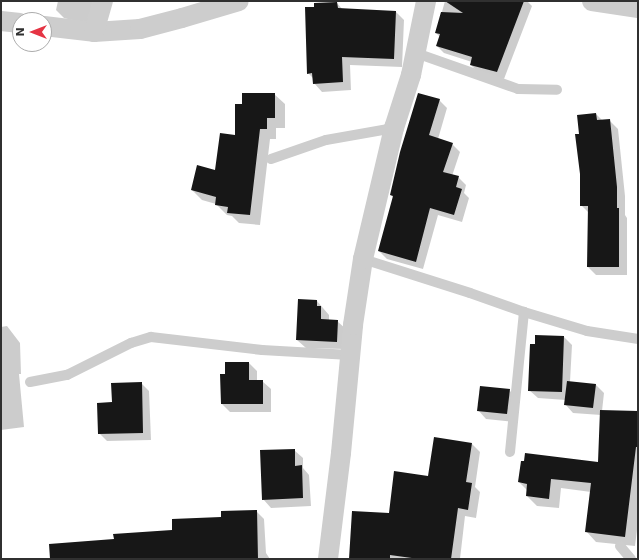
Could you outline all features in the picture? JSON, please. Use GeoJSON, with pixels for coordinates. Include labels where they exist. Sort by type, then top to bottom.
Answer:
{"type":"FeatureCollection","features":[{"type":"Feature","properties":{"kind":"street"},"geometry":{"type":"LineString","coordinates":[[94,32],[103,1]]}},
{"type":"Feature","properties":{"kind":"street"},"geometry":{"type":"LineString","coordinates":[[52,27],[94,32],[140,28],[182,18],[238,1]]}},
{"type":"Feature","properties":{"kind":"street"},"geometry":{"type":"LineString","coordinates":[[328,559],[341,453],[350,355],[363,259],[394,128],[411,75],[426,1]]}},
{"type":"Feature","properties":{"kind":"street"},"geometry":{"type":"LineString","coordinates":[[592,1],[638,8]]}},
{"type":"Feature","properties":{"kind":"street"},"geometry":{"type":"LineString","coordinates":[[1,20],[12,22]]}},
{"type":"Feature","properties":{"kind":"lane"},"geometry":{"type":"LineString","coordinates":[[416,53],[518,89],[557,90]]}},
{"type":"Feature","properties":{"kind":"lane"},"geometry":{"type":"LineString","coordinates":[[271,159],[326,140],[394,128]]}},
{"type":"Feature","properties":{"kind":"lane"},"geometry":{"type":"LineString","coordinates":[[363,259],[587,331],[638,339]]}},
{"type":"Feature","properties":{"kind":"lane"},"geometry":{"type":"LineString","coordinates":[[510,452],[524,312]]}},
{"type":"Feature","properties":{"kind":"lane"},"geometry":{"type":"LineString","coordinates":[[30,382],[68,375],[131,343],[151,337],[262,350],[350,355]]}},
{"type":"Feature","properties":{"kind":"lane"},"geometry":{"type":"LineString","coordinates":[[620,546],[631,559]]}},
{"type":"Feature","properties":{"kind":"building"},"geometry":{"type":"Polygon","coordinates":[[[445,1],[524,1],[497,72],[470,65],[472,57],[436,46],[440,34],[435,33],[441,12],[463,13],[445,1]]]}},
{"type":"Feature","properties":{"kind":"building"},"geometry":{"type":"Polygon","coordinates":[[[337,2],[338,8],[396,11],[394,59],[342,57],[343,82],[313,84],[312,73],[307,74],[305,7],[314,7],[314,3],[337,2]]]}},
{"type":"Feature","properties":{"kind":"building"},"geometry":{"type":"Polygon","coordinates":[[[242,93],[275,93],[275,118],[267,118],[267,129],[260,129],[250,215],[227,213],[228,207],[215,205],[216,197],[191,190],[197,165],[215,170],[220,133],[235,135],[235,104],[242,104],[242,93]]]}},
{"type":"Feature","properties":{"kind":"building"},"geometry":{"type":"Polygon","coordinates":[[[418,93],[440,99],[429,135],[453,143],[443,172],[459,176],[456,187],[462,189],[454,215],[430,208],[416,262],[378,251],[393,196],[390,195],[400,152],[418,93]]]}},
{"type":"Feature","properties":{"kind":"building"},"geometry":{"type":"Polygon","coordinates":[[[596,113],[597,120],[610,119],[617,187],[617,208],[619,208],[619,267],[587,267],[588,206],[580,206],[580,174],[575,134],[579,134],[577,115],[596,113]]]}},
{"type":"Feature","properties":{"kind":"building"},"geometry":{"type":"Polygon","coordinates":[[[298,299],[317,300],[317,306],[321,306],[321,319],[338,320],[337,342],[296,340],[298,299]]]}},
{"type":"Feature","properties":{"kind":"building"},"geometry":{"type":"Polygon","coordinates":[[[535,335],[564,336],[562,392],[528,391],[530,344],[535,344],[535,335]]]}},
{"type":"Feature","properties":{"kind":"building"},"geometry":{"type":"Polygon","coordinates":[[[225,362],[249,362],[249,380],[263,380],[263,404],[221,404],[220,374],[225,374],[225,362]]]}},
{"type":"Feature","properties":{"kind":"building"},"geometry":{"type":"Polygon","coordinates":[[[567,381],[596,384],[593,408],[564,405],[567,381]]]}},
{"type":"Feature","properties":{"kind":"building"},"geometry":{"type":"Polygon","coordinates":[[[142,382],[143,433],[98,434],[97,403],[112,402],[111,383],[142,382]]]}},
{"type":"Feature","properties":{"kind":"building"},"geometry":{"type":"Polygon","coordinates":[[[480,386],[510,389],[507,414],[477,411],[480,386]]]}},
{"type":"Feature","properties":{"kind":"building"},"geometry":{"type":"Polygon","coordinates":[[[600,410],[638,411],[638,447],[636,447],[625,537],[585,532],[591,483],[551,479],[549,499],[526,496],[527,484],[518,482],[521,461],[524,461],[525,453],[598,462],[600,410]]]}},
{"type":"Feature","properties":{"kind":"building"},"geometry":{"type":"Polygon","coordinates":[[[434,437],[472,443],[466,482],[472,483],[468,510],[458,508],[451,559],[419,559],[390,555],[390,559],[349,559],[352,511],[389,513],[394,471],[428,476],[434,437]]]}},
{"type":"Feature","properties":{"kind":"building"},"geometry":{"type":"Polygon","coordinates":[[[295,449],[295,466],[302,465],[303,498],[262,500],[260,450],[295,449]]]}},
{"type":"Feature","properties":{"kind":"building"},"geometry":{"type":"Polygon","coordinates":[[[257,510],[258,559],[50,559],[49,544],[114,539],[113,534],[172,530],[172,519],[221,517],[221,511],[257,510]]]}}]}
